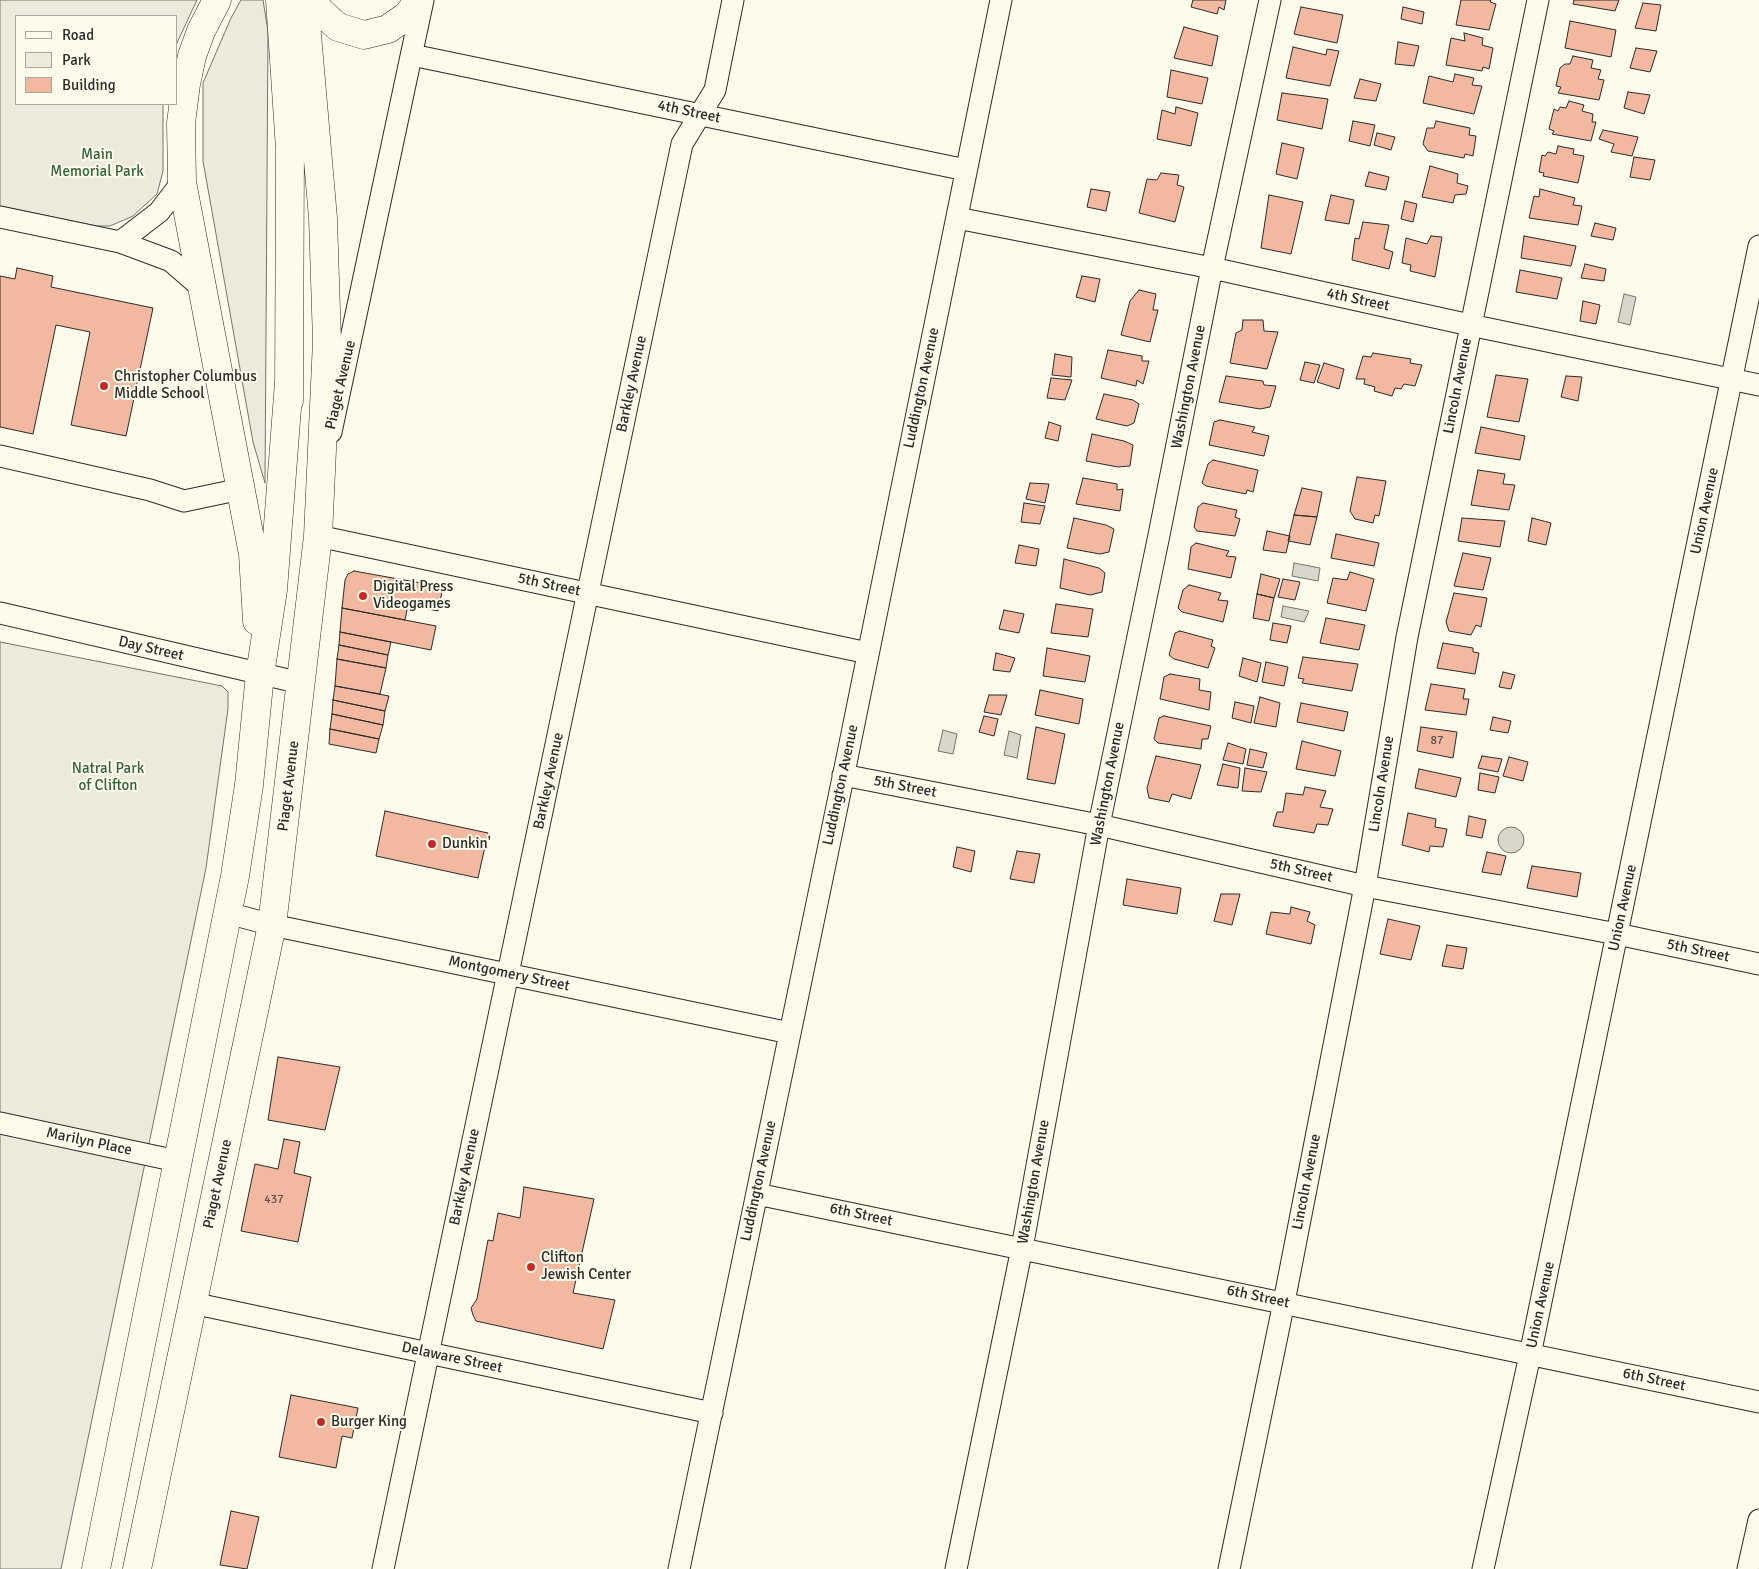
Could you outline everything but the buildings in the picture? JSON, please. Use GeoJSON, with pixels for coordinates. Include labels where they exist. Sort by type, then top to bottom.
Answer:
{"type":"FeatureCollection","features":[{"type":"Feature","properties":{"kind":"highway"},"geometry":{"type":"LineString","coordinates":[[216,0],[201,31],[192,56],[186,84],[181,123],[182,182],[253,554],[260,674]]}},
{"type":"Feature","properties":{"kind":"highway"},"geometry":{"type":"LineString","coordinates":[[182,182],[196,150],[197,86],[206,54],[219,22],[233,0]]}},
{"type":"Feature","properties":{"kind":"highway"},"geometry":{"type":"LineString","coordinates":[[280,0],[290,149],[289,382],[292,502],[296,524],[306,534],[318,536]]}},
{"type":"Feature","properties":{"kind":"highway"},"geometry":{"type":"LineString","coordinates":[[304,0],[323,218],[327,341],[322,466]]}},
{"type":"Feature","properties":{"kind":"highway"},"geometry":{"type":"LineString","coordinates":[[313,0],[320,11],[338,27],[364,35],[388,29],[408,15],[418,0]]}},
{"type":"Feature","properties":{"kind":"highway"},"geometry":{"type":"LineString","coordinates":[[96,1569],[228,913],[249,785],[260,674],[273,590],[289,382]]}},
{"type":"Feature","properties":{"kind":"highway","name":"Piaget Avenue"},"geometry":{"type":"LineString","coordinates":[[138,1569],[272,925],[302,683],[318,536],[322,466]]}},
{"type":"Feature","properties":{"kind":"street","name":"Piaget Avenue"},"geometry":{"type":"LineString","coordinates":[[322,466],[336,411],[423,0]]}},
{"type":"Feature","properties":{"kind":"street","name":"Barkley Avenue"},"geometry":{"type":"LineString","coordinates":[[383,1569],[682,144],[714,90],[733,0]]}},
{"type":"Feature","properties":{"kind":"street","name":"Luddington Avenue"},"geometry":{"type":"LineString","coordinates":[[680,1569],[1001,0]]}},
{"type":"Feature","properties":{"kind":"street","name":"Washington Avenue"},"geometry":{"type":"LineString","coordinates":[[956,1569],[1022,1248],[1099,825],[1212,268],[1270,0]]}},
{"type":"Feature","properties":{"kind":"street","name":"Lincoln Avenue"},"geometry":{"type":"LineString","coordinates":[[1229,1569],[1284,1302],[1365,886],[1407,637],[1538,0]]}},
{"type":"Feature","properties":{"kind":"street","name":"4th Street"},"geometry":{"type":"LineString","coordinates":[[412,55],[966,170]]}},
{"type":"Feature","properties":{"kind":"street"},"geometry":{"type":"LineString","coordinates":[[120,242],[159,212],[182,182]]}},
{"type":"Feature","properties":{"kind":"street"},"geometry":{"type":"LineString","coordinates":[[0,217],[120,242],[171,261],[202,288]]}},
{"type":"Feature","properties":{"kind":"street","name":"4th Street"},"geometry":{"type":"LineString","coordinates":[[957,218],[1212,268],[1470,325],[1759,385]]}},
{"type":"Feature","properties":{"kind":"street","name":"Union Avenue"},"geometry":{"type":"LineString","coordinates":[[1483,1569],[1530,1354],[1759,246]]}},
{"type":"Feature","properties":{"kind":"street"},"geometry":{"type":"LineString","coordinates":[[0,456],[150,490],[184,501],[241,489]]}},
{"type":"Feature","properties":{"kind":"street","name":"5th Street"},"geometry":{"type":"LineString","coordinates":[[318,536],[868,653]]}},
{"type":"Feature","properties":{"kind":"street","name":"Day Street"},"geometry":{"type":"LineString","coordinates":[[0,613],[302,683]]}},
{"type":"Feature","properties":{"kind":"street","name":"5th Street"},"geometry":{"type":"LineString","coordinates":[[843,775],[1099,825],[1365,886],[1617,934],[1759,964]]}},
{"type":"Feature","properties":{"kind":"street","name":"Montgomery Street"},"geometry":{"type":"LineString","coordinates":[[228,913],[272,925],[790,1033]]}},
{"type":"Feature","properties":{"kind":"street","name":"Marilyn Place"},"geometry":{"type":"LineString","coordinates":[[0,1123],[177,1161]]}},
{"type":"Feature","properties":{"kind":"street","name":"6th Street"},"geometry":{"type":"LineString","coordinates":[[757,1194],[1759,1402]]}},
{"type":"Feature","properties":{"kind":"street","name":"Delaware Street"},"geometry":{"type":"LineString","coordinates":[[192,1304],[712,1413]]}},
{"type":"Feature","properties":{"kind":"street"},"geometry":{"type":"LineString","coordinates":[[1748,1569],[1759,1520]]}},
{"type":"Feature","properties":{"kind":"green space","name":"Main Memorial Park"},"geometry":{"type":"Polygon","coordinates":[[[0,0],[197,0],[178,41],[178,15],[15,15],[15,105],[163,105],[163,171],[157,194],[133,216],[110,226],[96,226],[0,206],[0,0]]]}},
{"type":"Feature","properties":{"kind":"green space"},"geometry":{"type":"Polygon","coordinates":[[[241,0],[263,0],[268,31],[265,483],[253,442],[203,161],[203,83],[231,18],[241,0]]]}},
{"type":"Feature","properties":{"kind":"green space","name":"Natral Park of Clifton"},"geometry":{"type":"Polygon","coordinates":[[[0,642],[222,686],[228,692],[228,709],[206,868],[61,1569],[0,1569],[0,642]]]}},
{"type":"Feature","properties":{"kind":"shaded area"},"geometry":{"type":"Polygon","coordinates":[[[1624,294],[1636,297],[1630,325],[1618,322],[1624,294]]]}},
{"type":"Feature","properties":{"kind":"shaded area"},"geometry":{"type":"Polygon","coordinates":[[[1294,563],[1320,568],[1318,581],[1292,576],[1294,563]]]}},
{"type":"Feature","properties":{"kind":"shaded area"},"geometry":{"type":"Polygon","coordinates":[[[1283,606],[1309,611],[1304,622],[1281,617],[1283,606]]]}},
{"type":"Feature","properties":{"kind":"shaded area"},"geometry":{"type":"Polygon","coordinates":[[[943,730],[957,734],[953,754],[938,751],[943,730]]]}},
{"type":"Feature","properties":{"kind":"shaded area"},"geometry":{"type":"Polygon","coordinates":[[[1009,731],[1021,735],[1017,758],[1004,755],[1009,731]]]}},
{"type":"Feature","properties":{"kind":"shaded area"},"geometry":{"type":"Polygon","coordinates":[[[1511,827],[1520,831],[1524,840],[1520,849],[1511,853],[1502,849],[1498,840],[1502,831],[1511,827]]]}},
{"type":"Feature","properties":{"kind":"place","name":"Christopher Columbus Middle School"},"geometry":{"type":"Point","coordinates":[104,386]}},
{"type":"Feature","properties":{"kind":"place","name":"Digital Press Videogames"},"geometry":{"type":"Point","coordinates":[363,596]}},
{"type":"Feature","properties":{"kind":"place","name":"Dunkin'"},"geometry":{"type":"Point","coordinates":[432,844]}},
{"type":"Feature","properties":{"kind":"place","name":"Clifton Jewish Center"},"geometry":{"type":"Point","coordinates":[531,1267]}},
{"type":"Feature","properties":{"kind":"place","name":"Burger King"},"geometry":{"type":"Point","coordinates":[321,1422]}}]}
